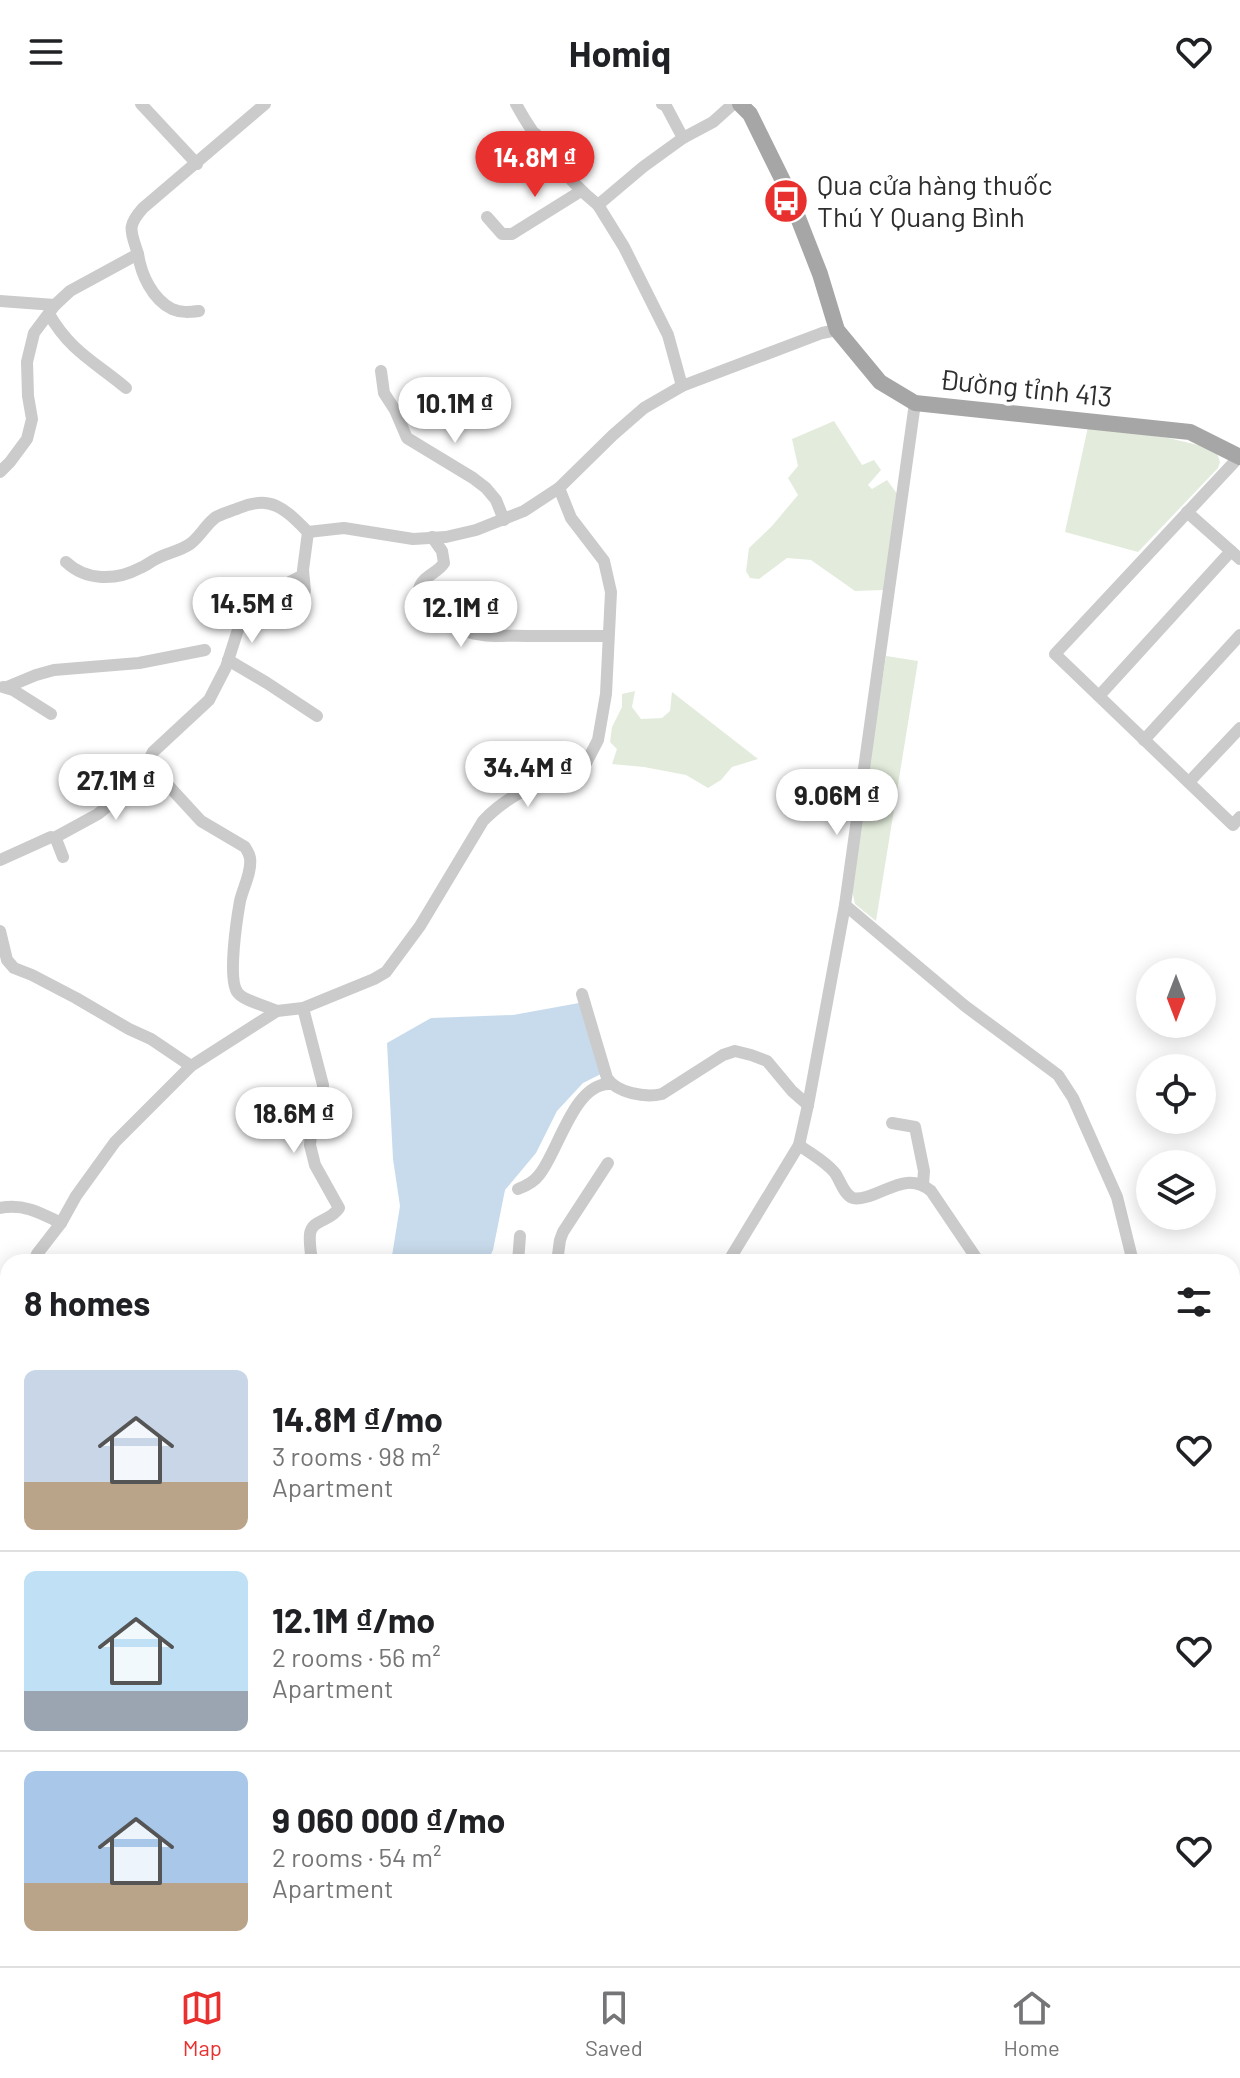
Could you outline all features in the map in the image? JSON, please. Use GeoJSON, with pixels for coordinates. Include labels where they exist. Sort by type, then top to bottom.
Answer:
{"type":"FeatureCollection","features":[{"type":"Feature","properties":{"kind":"main road","name":"Đường tỉnh 413"},"geometry":{"type":"LineString","coordinates":[[740,104],[750,114],[786,187],[820,274],[837,330],[880,382],[915,403],[1190,432],[1240,457]]}},
{"type":"Feature","properties":{"kind":"street"},"geometry":{"type":"LineString","coordinates":[[141,104],[197,164]]}},
{"type":"Feature","properties":{"kind":"street"},"geometry":{"type":"LineString","coordinates":[[199,311],[184,312],[170,308],[146,282],[131,231],[132,221],[143,208],[265,104]]}},
{"type":"Feature","properties":{"kind":"street"},"geometry":{"type":"LineString","coordinates":[[516,104],[581,191],[598,205],[638,272],[668,335],[682,386]]}},
{"type":"Feature","properties":{"kind":"street"},"geometry":{"type":"LineString","coordinates":[[662,104],[683,138]]}},
{"type":"Feature","properties":{"kind":"street"},"geometry":{"type":"LineString","coordinates":[[598,205],[643,167],[683,138],[713,122],[733,104]]}},
{"type":"Feature","properties":{"kind":"street"},"geometry":{"type":"LineString","coordinates":[[485,164],[536,134]]}},
{"type":"Feature","properties":{"kind":"street"},"geometry":{"type":"LineString","coordinates":[[487,217],[502,234],[512,234],[581,191]]}},
{"type":"Feature","properties":{"kind":"street"},"geometry":{"type":"LineString","coordinates":[[0,472],[27,439],[32,419],[27,362],[34,333],[70,291],[138,254]]}},
{"type":"Feature","properties":{"kind":"street"},"geometry":{"type":"LineString","coordinates":[[0,301],[52,310]]}},
{"type":"Feature","properties":{"kind":"street"},"geometry":{"type":"LineString","coordinates":[[52,310],[60,332],[77,351],[126,388]]}},
{"type":"Feature","properties":{"kind":"street"},"geometry":{"type":"LineString","coordinates":[[308,532],[344,528],[413,539],[446,537],[504,520],[559,488],[644,408],[682,386],[837,330]]}},
{"type":"Feature","properties":{"kind":"street"},"geometry":{"type":"LineString","coordinates":[[381,371],[384,393],[407,438],[486,488],[496,500],[504,520]]}},
{"type":"Feature","properties":{"kind":"street"},"geometry":{"type":"LineString","coordinates":[[733,1254],[799,1145],[808,1105],[845,905],[915,403]]}},
{"type":"Feature","properties":{"kind":"street"},"geometry":{"type":"LineString","coordinates":[[1240,457],[1055,654],[1233,825],[1240,817]]}},
{"type":"Feature","properties":{"kind":"street"},"geometry":{"type":"LineString","coordinates":[[37,1254],[115,1142],[191,1066],[277,1011],[303,1008],[386,972],[427,915],[483,821],[496,807],[540,783],[584,767],[598,740],[606,694],[611,592],[604,561],[571,518],[559,488]]}},
{"type":"Feature","properties":{"kind":"street"},"geometry":{"type":"LineString","coordinates":[[66,562],[75,571],[85,574],[102,577],[127,574],[188,545],[215,518],[248,504],[262,502],[289,513],[308,532]]}},
{"type":"Feature","properties":{"kind":"street"},"geometry":{"type":"LineString","coordinates":[[1099,696],[1235,555],[1187,512]]}},
{"type":"Feature","properties":{"kind":"street"},"geometry":{"type":"LineString","coordinates":[[305,591],[303,575],[308,532]]}},
{"type":"Feature","properties":{"kind":"street"},"geometry":{"type":"LineString","coordinates":[[432,537],[442,551],[444,563],[438,571],[424,579],[418,597],[424,609],[439,620],[455,628],[483,635],[608,636]]}},
{"type":"Feature","properties":{"kind":"street"},"geometry":{"type":"LineString","coordinates":[[277,1011],[240,996],[233,980],[235,936],[250,866],[249,854],[245,847],[201,821],[153,769],[149,760],[153,752],[204,706],[220,682],[244,611],[263,596],[303,575]]}},
{"type":"Feature","properties":{"kind":"street"},"geometry":{"type":"LineString","coordinates":[[1144,740],[1240,635]]}},
{"type":"Feature","properties":{"kind":"street"},"geometry":{"type":"LineString","coordinates":[[4,687],[54,670],[139,663],[205,650]]}},
{"type":"Feature","properties":{"kind":"street"},"geometry":{"type":"LineString","coordinates":[[228,660],[317,716]]}},
{"type":"Feature","properties":{"kind":"street"},"geometry":{"type":"LineString","coordinates":[[4,687],[51,714]]}},
{"type":"Feature","properties":{"kind":"street"},"geometry":{"type":"LineString","coordinates":[[1189,782],[1240,728]]}},
{"type":"Feature","properties":{"kind":"street"},"geometry":{"type":"LineString","coordinates":[[0,860],[54,838],[98,814],[153,769]]}},
{"type":"Feature","properties":{"kind":"street"},"geometry":{"type":"LineString","coordinates":[[54,838],[63,857]]}},
{"type":"Feature","properties":{"kind":"street"},"geometry":{"type":"LineString","coordinates":[[845,905],[965,1006],[1058,1075],[1073,1098],[1117,1197],[1131,1254]]}},
{"type":"Feature","properties":{"kind":"street"},"geometry":{"type":"LineString","coordinates":[[0,931],[2,955],[14,968],[151,1039],[191,1066]]}},
{"type":"Feature","properties":{"kind":"street"},"geometry":{"type":"LineString","coordinates":[[582,994],[611,1084]]}},
{"type":"Feature","properties":{"kind":"street"},"geometry":{"type":"LineString","coordinates":[[303,1008],[323,1085],[323,1100],[312,1125],[310,1145],[315,1165],[339,1208],[334,1217],[311,1228],[311,1254]]}},
{"type":"Feature","properties":{"kind":"street"},"geometry":{"type":"LineString","coordinates":[[518,1189],[537,1179],[576,1107],[604,1083],[641,1096],[662,1094],[723,1055],[735,1051],[767,1061],[808,1105]]}},
{"type":"Feature","properties":{"kind":"street"},"geometry":{"type":"LineString","coordinates":[[892,1123],[915,1127],[924,1171],[923,1184]]}},
{"type":"Feature","properties":{"kind":"street"},"geometry":{"type":"LineString","coordinates":[[799,1145],[828,1166],[853,1198],[873,1195],[913,1181],[923,1184],[974,1254]]}},
{"type":"Feature","properties":{"kind":"street"},"geometry":{"type":"LineString","coordinates":[[558,1254],[563,1232],[608,1163]]}},
{"type":"Feature","properties":{"kind":"street"},"geometry":{"type":"LineString","coordinates":[[0,1208],[29,1208],[61,1223]]}},
{"type":"Feature","properties":{"kind":"street"},"geometry":{"type":"LineString","coordinates":[[519,1254],[520,1236]]}},
{"type":"Feature","properties":{"kind":"green space"},"geometry":{"type":"Polygon","coordinates":[[[834,421],[862,465],[874,460],[881,470],[868,485],[872,489],[887,480],[898,495],[884,590],[855,591],[811,560],[787,558],[759,579],[750,578],[746,571],[749,548],[798,495],[788,478],[798,466],[792,439],[834,421]]]}},
{"type":"Feature","properties":{"kind":"green space"},"geometry":{"type":"Polygon","coordinates":[[[1088,427],[1168,438],[1211,448],[1220,462],[1218,468],[1138,552],[1065,532],[1088,427]]]}},
{"type":"Feature","properties":{"kind":"green space"},"geometry":{"type":"Polygon","coordinates":[[[886,656],[918,661],[876,921],[855,904],[851,886],[886,656]]]}},
{"type":"Feature","properties":{"kind":"green space"},"geometry":{"type":"Polygon","coordinates":[[[635,691],[632,707],[641,719],[662,718],[670,711],[672,692],[758,759],[732,767],[721,780],[708,788],[686,775],[612,764],[617,749],[610,742],[612,727],[622,707],[622,694],[635,691]]]}},
{"type":"Feature","properties":{"kind":"water"},"geometry":{"type":"Polygon","coordinates":[[[579,1003],[601,1074],[583,1083],[557,1111],[536,1153],[505,1190],[491,1254],[392,1254],[400,1206],[393,1159],[387,1043],[431,1018],[513,1015],[579,1003]]]}},
{"type":"Feature","properties":{"kind":"place","name":"Qua cửa hàng thuốc Thú Y Quang Bình"},"geometry":{"type":"Point","coordinates":[786,201]}}]}
